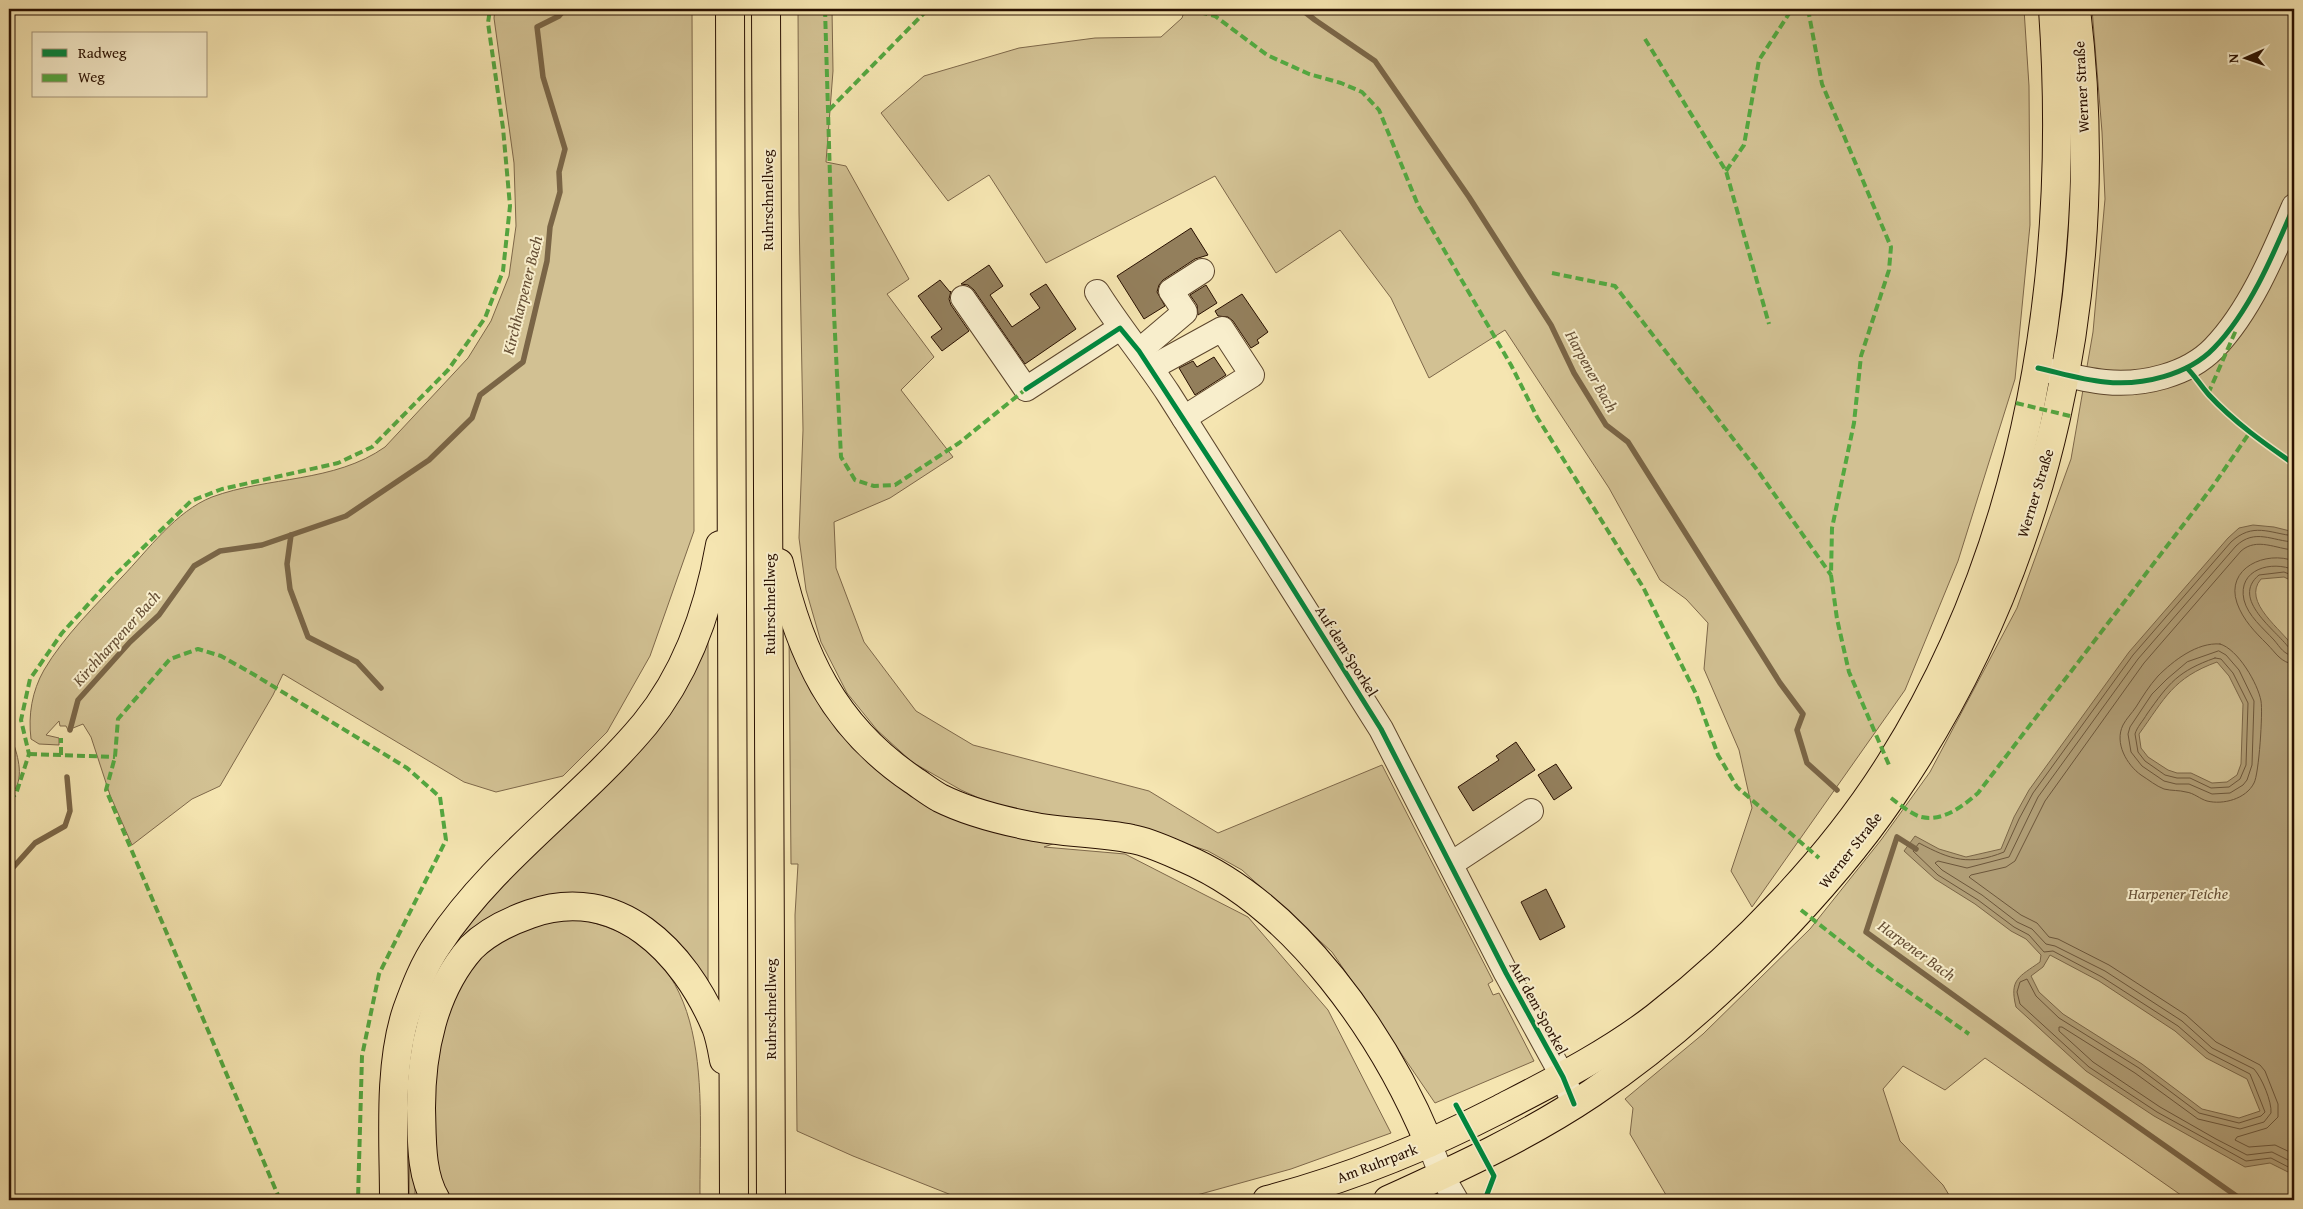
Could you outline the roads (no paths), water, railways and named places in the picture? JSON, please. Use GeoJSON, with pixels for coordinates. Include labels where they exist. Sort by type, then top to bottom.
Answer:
{"type":"FeatureCollection","features":[{"type":"Feature","properties":{"kind":"main road"},"geometry":{"type":"LineString","coordinates":[[730,9],[734,1200]]}},
{"type":"Feature","properties":{"kind":"main road","name":"Ruhrschnellweg"},"geometry":{"type":"LineString","coordinates":[[766,9],[771,1200]]}},
{"type":"Feature","properties":{"kind":"main road","name":"Werner Straße"},"geometry":{"type":"LineString","coordinates":[[1429,1143],[1563,1077],[1610,1049],[1656,1017],[1752,933],[1800,881],[1843,829],[1889,766],[1938,678],[1974,599],[2014,477],[2038,368],[2046,315],[2056,175],[2053,9]]}},
{"type":"Feature","properties":{"kind":"main road","name":"Werner Straße"},"geometry":{"type":"LineString","coordinates":[[1442,1176],[1499,1148],[1574,1104],[1735,988],[1840,865],[1891,798],[1947,706],[2000,596],[2019,545],[2036,495],[2066,374],[2079,286],[2085,179],[2082,87],[2076,9]]}},
{"type":"Feature","properties":{"kind":"main road"},"geometry":{"type":"LineString","coordinates":[[394,1200],[396,1057],[407,1011],[419,979],[436,945],[458,916],[546,822],[620,753],[647,722],[670,687],[691,646],[714,578],[724,521],[731,447]]}},
{"type":"Feature","properties":{"kind":"main road"},"geometry":{"type":"LineString","coordinates":[[768,450],[770,495],[777,554],[794,620],[814,666],[832,699],[856,733],[893,766],[940,798],[1001,820],[1134,839],[1187,859],[1234,886],[1270,913],[1304,945],[1362,1018],[1413,1106],[1429,1143]]}},
{"type":"Feature","properties":{"kind":"main road"},"geometry":{"type":"LineString","coordinates":[[424,1200],[421,1098],[428,1035],[447,982],[472,948],[494,931],[519,918],[543,909],[568,905],[594,908],[618,914],[648,933],[667,950],[700,996],[716,1028],[732,1099],[734,1129]]}},
{"type":"Feature","properties":{"kind":"main road","name":"Am Ruhrpark"},"geometry":{"type":"LineString","coordinates":[[1267,1200],[1360,1171],[1429,1143]]}},
{"type":"Feature","properties":{"kind":"main road"},"geometry":{"type":"LineString","coordinates":[[422,1151],[432,1193],[436,1200]]}},
{"type":"Feature","properties":{"kind":"main road"},"geometry":{"type":"LineString","coordinates":[[1388,1200],[1418,1194],[1442,1176]]}},
{"type":"Feature","properties":{"kind":"street"},"geometry":{"type":"LineString","coordinates":[[2038,368],[2106,382],[2140,382],[2187,368],[2214,348],[2246,307],[2294,206]]}},
{"type":"Feature","properties":{"kind":"street"},"geometry":{"type":"LineString","coordinates":[[1145,359],[1185,312],[1172,291],[1202,271]]}},
{"type":"Feature","properties":{"kind":"street","name":"Auf dem Sporkel"},"geometry":{"type":"LineString","coordinates":[[1097,292],[1120,328],[1145,359],[1184,418],[1381,729],[1506,973],[1563,1077],[1574,1104]]}},
{"type":"Feature","properties":{"kind":"street"},"geometry":{"type":"LineString","coordinates":[[963,298],[1026,390],[1120,328]]}},
{"type":"Feature","properties":{"kind":"street"},"geometry":{"type":"LineString","coordinates":[[1145,359],[1222,329],[1252,375],[1184,418]]}},
{"type":"Feature","properties":{"kind":"street"},"geometry":{"type":"LineString","coordinates":[[1451,864],[1531,811]]}},
{"type":"Feature","properties":{"kind":"street"},"geometry":{"type":"LineString","coordinates":[[1429,1143],[1442,1176],[1456,1200]]}},
{"type":"Feature","properties":{"kind":"street"},"geometry":{"type":"LineString","coordinates":[[1418,1194],[1429,1143]]}},
{"type":"Feature","properties":{"kind":"water","name":"Harpener Teiche"},"geometry":{"type":"Polygon","coordinates":[[[2253,525],[2274,527],[2294,532],[2294,582],[2284,577],[2261,579],[2256,588],[2256,597],[2266,615],[2294,648],[2294,1175],[2270,1163],[2245,1167],[2154,1116],[2086,1071],[2016,1007],[2014,998],[2015,984],[2021,975],[2040,962],[2041,955],[2026,939],[2011,931],[1975,904],[1935,879],[1904,851],[1915,836],[1939,849],[1966,857],[2001,849],[2014,817],[2029,790],[2129,652],[2228,538],[2239,528],[2253,525]],[[2217,662],[2190,675],[2171,690],[2139,734],[2141,748],[2148,757],[2168,770],[2177,773],[2191,773],[2212,783],[2227,782],[2237,775],[2241,764],[2243,704],[2229,676],[2217,662]],[[2050,955],[2043,967],[2031,976],[2039,992],[2063,1014],[2142,1064],[2202,1109],[2239,1118],[2260,1111],[2247,1079],[2206,1058],[2175,1031],[2099,981],[2050,955]]]}},
{"type":"Feature","properties":{"kind":"waterway","name":"Kirchharpener Bach"},"geometry":{"type":"LineString","coordinates":[[70,730],[78,700],[130,642],[159,615],[194,566],[220,551],[262,545],[346,516],[429,460],[472,418],[480,395],[523,362],[547,261],[550,227],[560,192],[559,172],[565,149],[543,77],[537,27],[559,16],[565,9]]}},
{"type":"Feature","properties":{"kind":"waterway","name":"Harpener Bach"},"geometry":{"type":"LineString","coordinates":[[1301,9],[1375,61],[1469,197],[1551,325],[1574,373],[1606,425],[1628,442],[1780,683],[1803,714],[1797,730],[1807,763],[1837,790]]}},
{"type":"Feature","properties":{"kind":"waterway"},"geometry":{"type":"LineString","coordinates":[[291,535],[287,564],[290,589],[308,637],[357,662],[381,688]]}},
{"type":"Feature","properties":{"kind":"waterway","name":"Kirchharpener Bach"},"geometry":{"type":"LineString","coordinates":[[9,872],[35,843],[65,826],[70,811],[67,777]]}},
{"type":"Feature","properties":{"kind":"waterway","name":"Harpener Bach"},"geometry":{"type":"LineString","coordinates":[[1916,849],[1897,837],[1866,932],[2242,1200]]}}]}
